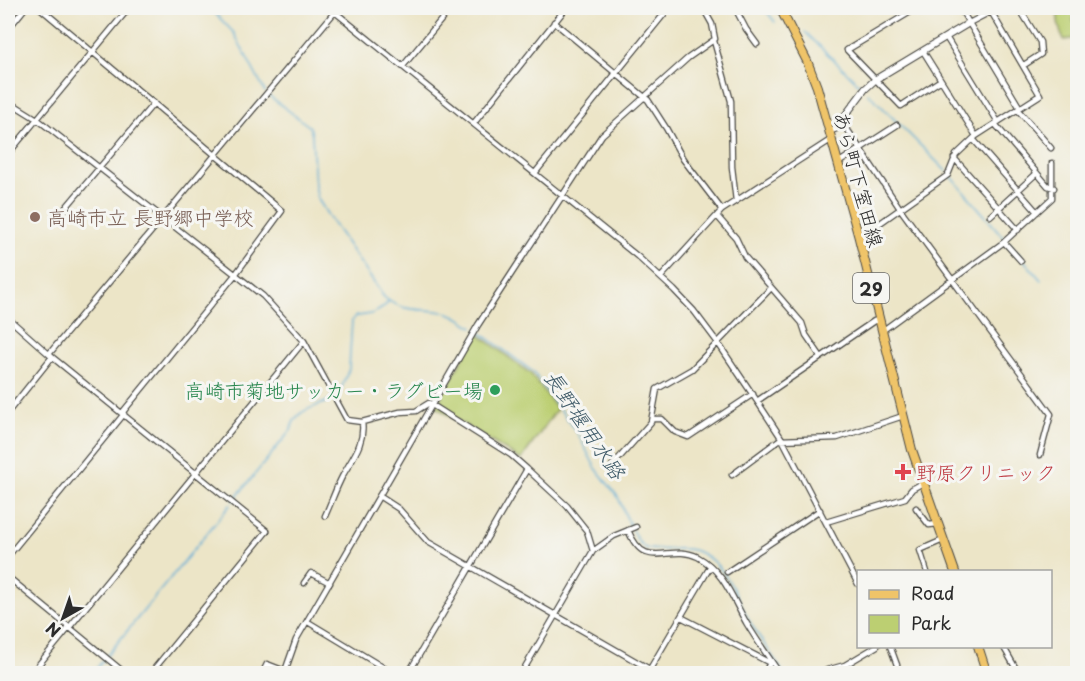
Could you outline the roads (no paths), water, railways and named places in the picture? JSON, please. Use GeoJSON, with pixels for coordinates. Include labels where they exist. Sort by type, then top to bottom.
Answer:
{"type":"FeatureCollection","features":[{"type":"Feature","properties":{"kind":"main road","name":"あら町下室田線"},"geometry":{"type":"LineString","coordinates":[[780,8],[807,61],[817,87],[859,238],[903,416],[923,483],[954,570]]}},
{"type":"Feature","properties":{"kind":"main road"},"geometry":{"type":"LineString","coordinates":[[979,648],[986,672]]}},
{"type":"Feature","properties":{"kind":"street"},"geometry":{"type":"LineString","coordinates":[[8,29],[25,8]]}},
{"type":"Feature","properties":{"kind":"street"},"geometry":{"type":"LineString","coordinates":[[8,556],[235,275],[282,211],[40,8]]}},
{"type":"Feature","properties":{"kind":"street"},"geometry":{"type":"LineString","coordinates":[[8,154],[129,8]]}},
{"type":"Feature","properties":{"kind":"street"},"geometry":{"type":"LineString","coordinates":[[403,66],[452,8]]}},
{"type":"Feature","properties":{"kind":"street"},"geometry":{"type":"LineString","coordinates":[[474,123],[566,8]]}},
{"type":"Feature","properties":{"kind":"street"},"geometry":{"type":"LineString","coordinates":[[535,173],[669,8]]}},
{"type":"Feature","properties":{"kind":"street"},"geometry":{"type":"LineString","coordinates":[[704,8],[715,32],[714,41],[731,101],[732,167],[736,201]]}},
{"type":"Feature","properties":{"kind":"street"},"geometry":{"type":"LineString","coordinates":[[735,8],[757,44]]}},
{"type":"Feature","properties":{"kind":"street"},"geometry":{"type":"LineString","coordinates":[[917,8],[847,50],[901,106],[940,80]]}},
{"type":"Feature","properties":{"kind":"street"},"geometry":{"type":"LineString","coordinates":[[960,8],[1019,109],[1051,148]]}},
{"type":"Feature","properties":{"kind":"street"},"geometry":{"type":"LineString","coordinates":[[661,277],[722,210],[831,135],[865,89],[876,79],[990,10],[998,8]]}},
{"type":"Feature","properties":{"kind":"street"},"geometry":{"type":"LineString","coordinates":[[1019,8],[1040,42],[1041,54],[1024,65]]}},
{"type":"Feature","properties":{"kind":"street"},"geometry":{"type":"LineString","coordinates":[[8,412],[94,297],[267,94],[334,9],[661,277],[694,311],[782,439],[857,582]]}},
{"type":"Feature","properties":{"kind":"street"},"geometry":{"type":"LineString","coordinates":[[859,238],[948,175],[954,158],[975,137],[1040,95],[1041,93],[990,10]]}},
{"type":"Feature","properties":{"kind":"street"},"geometry":{"type":"LineString","coordinates":[[554,22],[645,97],[666,128],[682,159],[722,210]]}},
{"type":"Feature","properties":{"kind":"street"},"geometry":{"type":"LineString","coordinates":[[946,37],[996,123],[1048,186],[1054,188]]}},
{"type":"Feature","properties":{"kind":"street"},"geometry":{"type":"LineString","coordinates":[[262,674],[267,664],[285,672],[296,640],[476,329],[602,135],[688,58],[714,41]]}},
{"type":"Feature","properties":{"kind":"street"},"geometry":{"type":"LineString","coordinates":[[923,51],[975,137],[1037,212]]}},
{"type":"Feature","properties":{"kind":"street"},"geometry":{"type":"LineString","coordinates":[[8,101],[37,119],[263,296],[304,341],[345,417],[351,422],[362,422],[400,412],[416,411],[429,403],[433,405],[511,455],[527,469],[567,506],[587,531],[593,551]]}},
{"type":"Feature","properties":{"kind":"street"},"geometry":{"type":"LineString","coordinates":[[63,211],[154,103]]}},
{"type":"Feature","properties":{"kind":"street"},"geometry":{"type":"LineString","coordinates":[[841,120],[901,210],[1051,414],[1052,418],[1040,455]]}},
{"type":"Feature","properties":{"kind":"street"},"geometry":{"type":"LineString","coordinates":[[838,163],[897,125]]}},
{"type":"Feature","properties":{"kind":"street"},"geometry":{"type":"LineString","coordinates":[[954,158],[1018,230]]}},
{"type":"Feature","properties":{"kind":"street"},"geometry":{"type":"LineString","coordinates":[[882,331],[1005,242],[1052,198],[1054,188],[1052,163]]}},
{"type":"Feature","properties":{"kind":"street"},"geometry":{"type":"LineString","coordinates":[[990,216],[1037,172]]}},
{"type":"Feature","properties":{"kind":"street"},"geometry":{"type":"LineString","coordinates":[[717,216],[736,238],[745,257],[802,323],[806,335],[821,357]]}},
{"type":"Feature","properties":{"kind":"street"},"geometry":{"type":"LineString","coordinates":[[1005,242],[1021,261]]}},
{"type":"Feature","properties":{"kind":"street"},"geometry":{"type":"LineString","coordinates":[[612,466],[650,425],[657,389],[692,369],[771,288]]}},
{"type":"Feature","properties":{"kind":"street"},"geometry":{"type":"LineString","coordinates":[[8,318],[267,531],[150,674]]}},
{"type":"Feature","properties":{"kind":"street"},"geometry":{"type":"LineString","coordinates":[[757,401],[879,320]]}},
{"type":"Feature","properties":{"kind":"street"},"geometry":{"type":"LineString","coordinates":[[32,674],[304,341]]}},
{"type":"Feature","properties":{"kind":"street"},"geometry":{"type":"LineString","coordinates":[[652,419],[662,419],[675,432],[688,437],[753,394]]}},
{"type":"Feature","properties":{"kind":"street"},"geometry":{"type":"LineString","coordinates":[[732,475],[782,439],[837,438],[903,416]]}},
{"type":"Feature","properties":{"kind":"street"},"geometry":{"type":"LineString","coordinates":[[325,516],[343,475],[361,443],[362,422]]}},
{"type":"Feature","properties":{"kind":"street"},"geometry":{"type":"LineString","coordinates":[[408,674],[527,469]]}},
{"type":"Feature","properties":{"kind":"street"},"geometry":{"type":"LineString","coordinates":[[826,522],[905,498],[912,489],[923,483]]}},
{"type":"Feature","properties":{"kind":"street"},"geometry":{"type":"LineString","coordinates":[[379,496],[399,509],[428,542],[555,614],[648,671],[658,674]]}},
{"type":"Feature","properties":{"kind":"street"},"geometry":{"type":"LineString","coordinates":[[916,508],[929,525],[938,524]]}},
{"type":"Feature","properties":{"kind":"street"},"geometry":{"type":"LineString","coordinates":[[727,572],[820,510]]}},
{"type":"Feature","properties":{"kind":"street"},"geometry":{"type":"LineString","coordinates":[[521,674],[593,551],[614,536],[632,529],[635,544],[643,552],[689,554],[698,557],[710,567],[732,593],[743,618],[780,674]]}},
{"type":"Feature","properties":{"kind":"street"},"geometry":{"type":"LineString","coordinates":[[926,570],[920,550],[944,540]]}},
{"type":"Feature","properties":{"kind":"street"},"geometry":{"type":"LineString","coordinates":[[648,671],[710,567]]}},
{"type":"Feature","properties":{"kind":"street"},"geometry":{"type":"LineString","coordinates":[[304,583],[310,573],[330,583]]}},
{"type":"Feature","properties":{"kind":"street"},"geometry":{"type":"LineString","coordinates":[[8,577],[126,674]]}},
{"type":"Feature","properties":{"kind":"street"},"geometry":{"type":"LineString","coordinates":[[681,617],[771,662]]}},
{"type":"Feature","properties":{"kind":"street"},"geometry":{"type":"LineString","coordinates":[[308,622],[394,674]]}},
{"type":"Feature","properties":{"kind":"street"},"geometry":{"type":"LineString","coordinates":[[827,670],[845,665],[874,648]]}},
{"type":"Feature","properties":{"kind":"street"},"geometry":{"type":"LineString","coordinates":[[891,648],[897,665]]}},
{"type":"Feature","properties":{"kind":"street"},"geometry":{"type":"LineString","coordinates":[[1004,648],[1019,674]]}},
{"type":"Feature","properties":{"kind":"street"},"geometry":{"type":"LineString","coordinates":[[764,674],[771,662]]}},
{"type":"Feature","properties":{"kind":"street"},"geometry":{"type":"LineString","coordinates":[[976,674],[986,672]]}},
{"type":"Feature","properties":{"kind":"waterway","name":"長野堰用水路"},"geometry":{"type":"LineString","coordinates":[[210,8],[234,33],[265,92]]}},
{"type":"Feature","properties":{"kind":"waterway"},"geometry":{"type":"LineString","coordinates":[[764,8],[775,22]]}},
{"type":"Feature","properties":{"kind":"waterway"},"geometry":{"type":"LineString","coordinates":[[805,32],[861,86]]}},
{"type":"Feature","properties":{"kind":"waterway"},"geometry":{"type":"LineString","coordinates":[[868,93],[947,172]]}},
{"type":"Feature","properties":{"kind":"waterway","name":"長野堰用水路"},"geometry":{"type":"LineString","coordinates":[[268,95],[310,127],[318,199],[384,297],[405,308],[451,314],[473,327]]}},
{"type":"Feature","properties":{"kind":"waterway"},"geometry":{"type":"LineString","coordinates":[[951,176],[1004,238]]}},
{"type":"Feature","properties":{"kind":"waterway"},"geometry":{"type":"LineString","coordinates":[[1008,242],[1041,280]]}},
{"type":"Feature","properties":{"kind":"waterway"},"geometry":{"type":"LineString","coordinates":[[336,396],[339,394],[349,369],[352,320],[356,316],[378,311],[389,301]]}},
{"type":"Feature","properties":{"kind":"waterway","name":"長野堰用水路"},"geometry":{"type":"LineString","coordinates":[[477,330],[533,372],[578,434],[595,467],[618,497],[630,526]]}},
{"type":"Feature","properties":{"kind":"waterway"},"geometry":{"type":"LineString","coordinates":[[233,501],[291,430],[297,417],[332,399]]}},
{"type":"Feature","properties":{"kind":"waterway"},"geometry":{"type":"LineString","coordinates":[[92,674],[230,505]]}},
{"type":"Feature","properties":{"kind":"waterway","name":"長野堰用水路"},"geometry":{"type":"LineString","coordinates":[[632,530],[645,548],[690,549],[716,564],[724,573],[753,627],[784,674]]}},
{"type":"Feature","properties":{"kind":"waterway"},"geometry":{"type":"LineString","coordinates":[[771,668],[776,673]]}},
{"type":"Feature","properties":{"kind":"place","name":"高崎市立 長野郷中学校"},"geometry":{"type":"Point","coordinates":[35,217]}},
{"type":"Feature","properties":{"kind":"place","name":"高崎市菊地サッカー・ラグビー場"},"geometry":{"type":"Point","coordinates":[495,390]}},
{"type":"Feature","properties":{"kind":"place","name":"野原クリニック"},"geometry":{"type":"Point","coordinates":[903,472]}}]}
